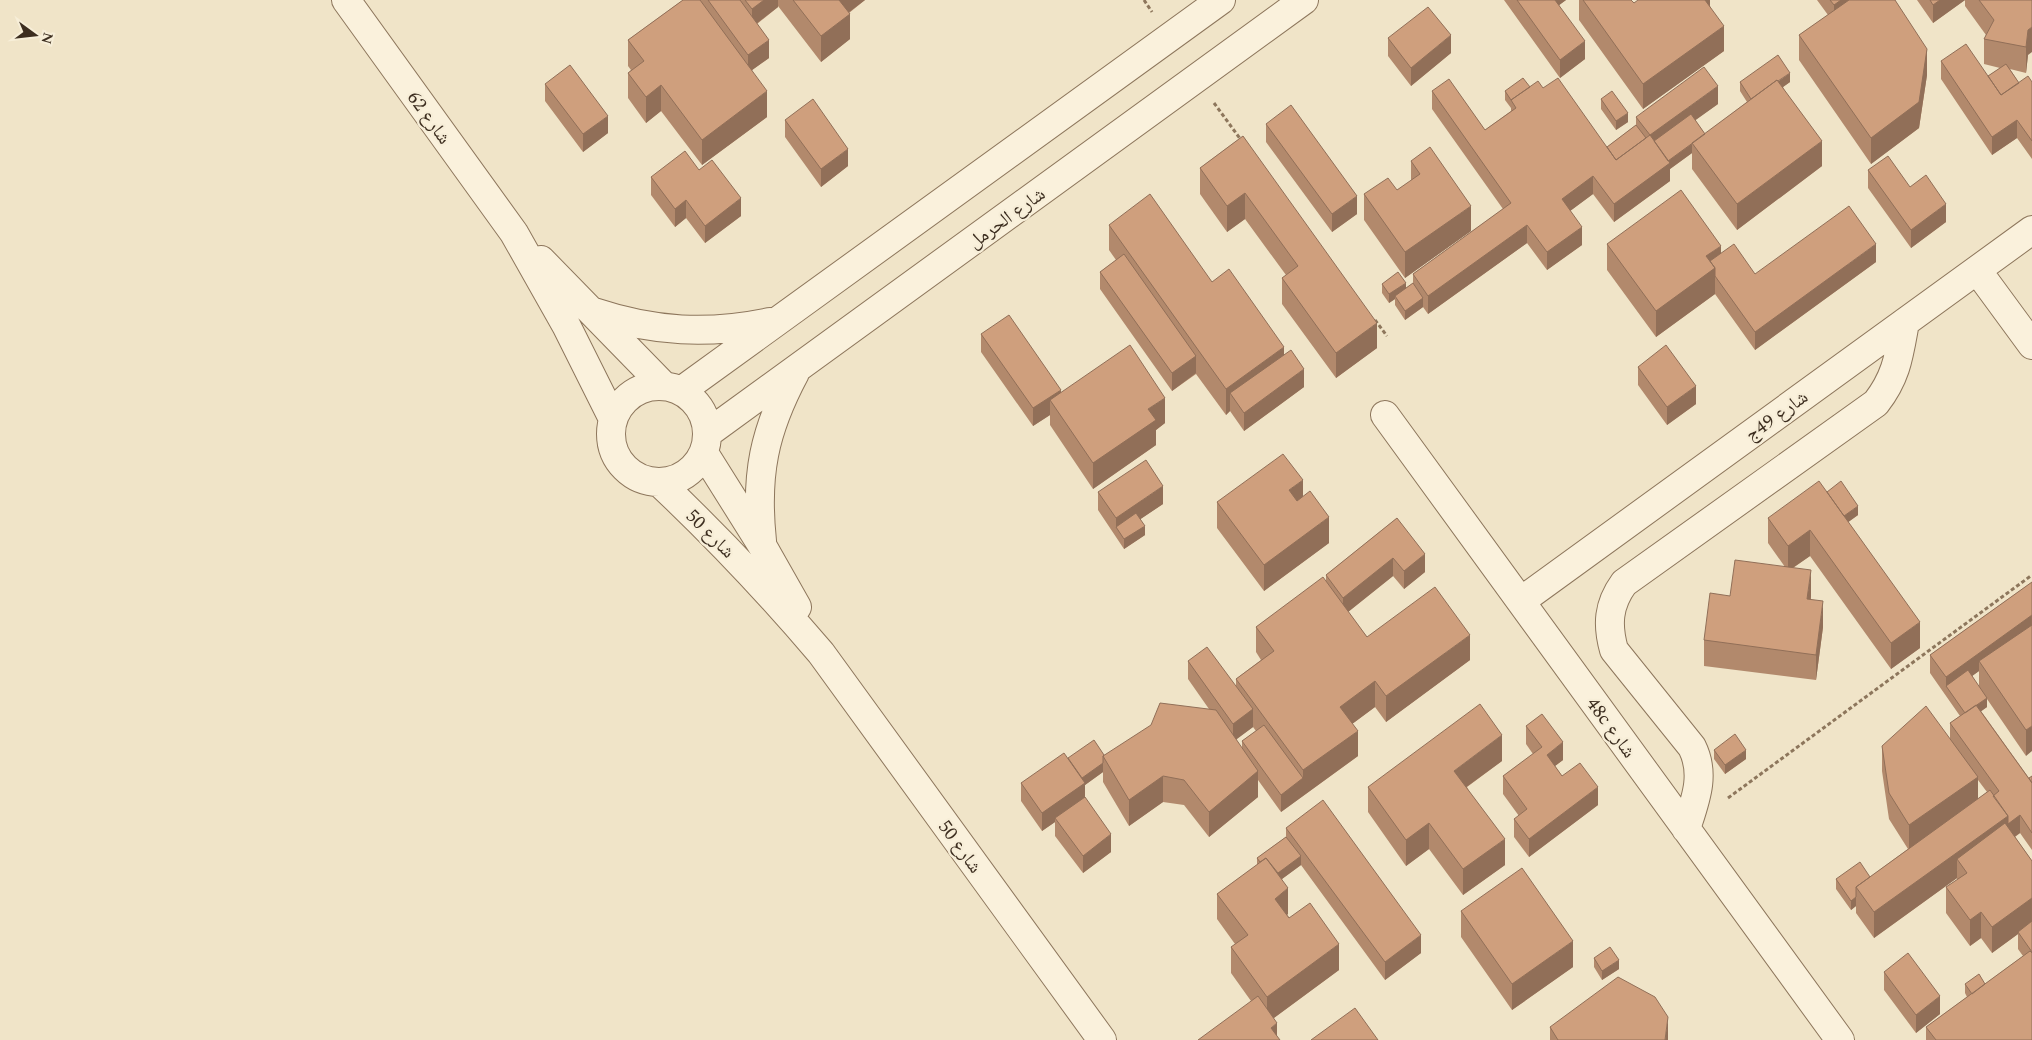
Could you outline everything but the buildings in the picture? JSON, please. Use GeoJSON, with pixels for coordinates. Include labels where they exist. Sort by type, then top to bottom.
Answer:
{"type":"FeatureCollection","features":[{"type":"Feature","properties":{"kind":"street","name":"شارع 62"},"geometry":{"type":"LineString","coordinates":[[346,0],[514,234],[566,325],[613,419]]}},
{"type":"Feature","properties":{"kind":"street"},"geometry":{"type":"LineString","coordinates":[[673,388],[779,320],[1221,0]]}},
{"type":"Feature","properties":{"kind":"street","name":"شارع الحرمل"},"geometry":{"type":"LineString","coordinates":[[706,443],[798,368],[1304,0]]}},
{"type":"Feature","properties":{"kind":"street","name":"شارع 49ج"},"geometry":{"type":"LineString","coordinates":[[1521,601],[2032,230]]}},
{"type":"Feature","properties":{"kind":"street","name":"شارع 62"},"geometry":{"type":"LineString","coordinates":[[514,234],[591,311],[673,388]]}},
{"type":"Feature","properties":{"kind":"street"},"geometry":{"type":"LineString","coordinates":[[1977,270],[2032,345]]}},
{"type":"Feature","properties":{"kind":"street"},"geometry":{"type":"LineString","coordinates":[[591,311],[622,321],[685,331],[724,329],[779,320]]}},
{"type":"Feature","properties":{"kind":"street"},"geometry":{"type":"LineString","coordinates":[[1686,829],[1698,789],[1699,778],[1696,757],[1692,747],[1614,650],[1609,633],[1609,616],[1617,593],[1624,583],[1876,403],[1893,377],[1905,322]]}},
{"type":"Feature","properties":{"kind":"street"},"geometry":{"type":"LineString","coordinates":[[763,547],[759,510],[760,472],[768,436],[781,400],[798,368]]}},
{"type":"Feature","properties":{"kind":"street"},"geometry":{"type":"LineString","coordinates":[[651,387],[673,388],[690,396],[703,413],[706,443],[691,471],[671,481],[660,483],[647,481],[635,476],[617,458],[612,446],[611,432],[613,419],[619,408],[628,398],[639,391],[651,387]]}},
{"type":"Feature","properties":{"kind":"street","name":"48c شارع"},"geometry":{"type":"LineString","coordinates":[[1385,414],[1840,1040]]}},
{"type":"Feature","properties":{"kind":"street","name":"شارع 50"},"geometry":{"type":"LineString","coordinates":[[706,443],[821,653]]}},
{"type":"Feature","properties":{"kind":"street","name":"شارع 50"},"geometry":{"type":"LineString","coordinates":[[660,483],[716,537],[770,594],[821,653],[1102,1040]]}},
{"type":"Feature","properties":{"kind":"path"},"geometry":{"type":"LineString","coordinates":[[1196,78],[1242,141]]}},
{"type":"Feature","properties":{"kind":"path"},"geometry":{"type":"LineString","coordinates":[[1370,313],[1387,336]]}},
{"type":"Feature","properties":{"kind":"path"},"geometry":{"type":"LineString","coordinates":[[1726,800],[2032,575]]}}]}
